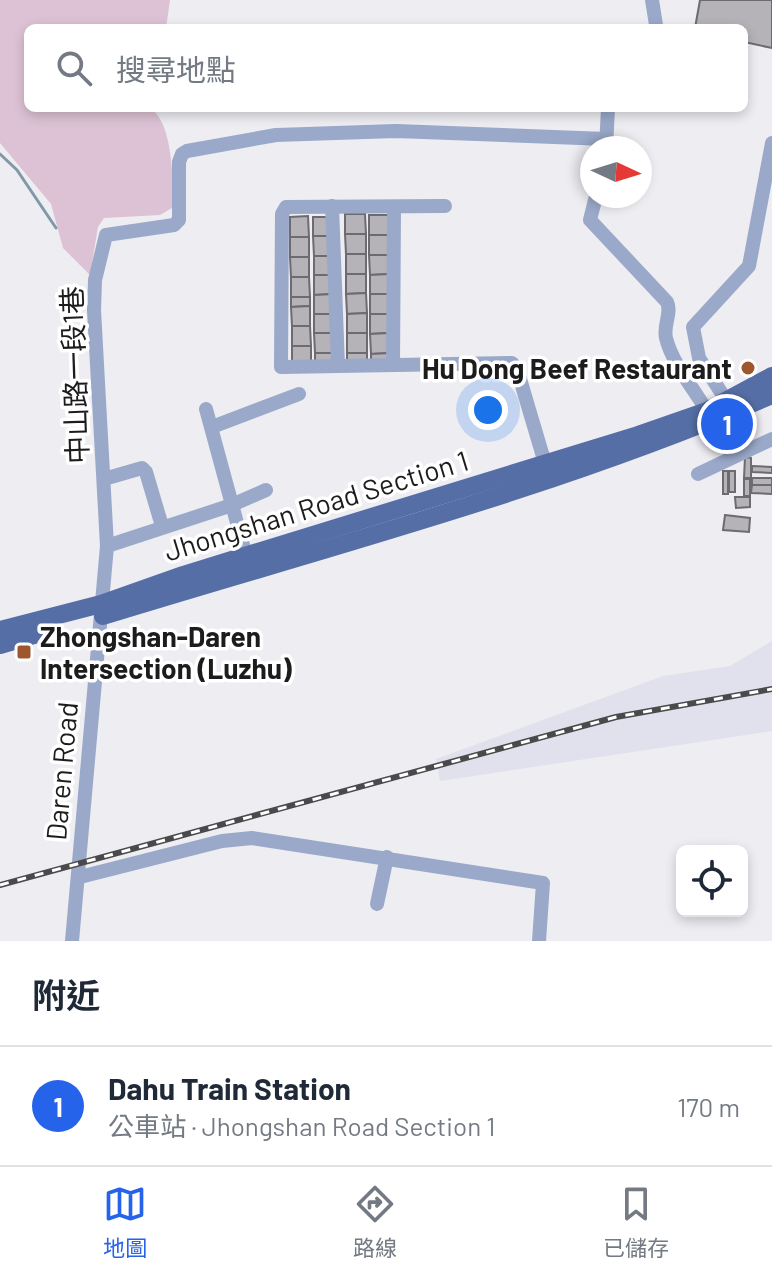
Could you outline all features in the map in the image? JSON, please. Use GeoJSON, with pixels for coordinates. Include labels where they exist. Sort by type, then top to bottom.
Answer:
{"type":"FeatureCollection","features":[{"type":"Feature","properties":{"kind":"main road","name":"Jhongshan Road Section 1"},"geometry":{"type":"LineString","coordinates":[[101,611],[547,470],[707,411],[772,376]]}},
{"type":"Feature","properties":{"kind":"main road","name":"Jhongshan Road Section 1"},"geometry":{"type":"LineString","coordinates":[[101,611],[246,556],[547,470],[662,442],[772,395]]}},
{"type":"Feature","properties":{"kind":"main road"},"geometry":{"type":"LineString","coordinates":[[0,630],[101,611]]}},
{"type":"Feature","properties":{"kind":"main road"},"geometry":{"type":"LineString","coordinates":[[0,645],[101,611]]}},
{"type":"Feature","properties":{"kind":"street"},"geometry":{"type":"LineString","coordinates":[[652,0],[656,24]]}},
{"type":"Feature","properties":{"kind":"street"},"geometry":{"type":"LineString","coordinates":[[606,136],[608,112]]}},
{"type":"Feature","properties":{"kind":"street","name":"中山路一段1巷"},"geometry":{"type":"LineString","coordinates":[[101,611],[107,546],[95,280],[104,240],[113,232],[174,225],[179,220],[182,154],[276,135],[366,132],[580,143]]}},
{"type":"Feature","properties":{"kind":"street"},"geometry":{"type":"LineString","coordinates":[[726,400],[699,358],[693,327],[749,266],[772,143]]}},
{"type":"Feature","properties":{"kind":"street"},"geometry":{"type":"LineString","coordinates":[[332,206],[338,366]]}},
{"type":"Feature","properties":{"kind":"street"},"geometry":{"type":"LineString","coordinates":[[445,206],[286,207],[282,214],[281,367],[512,363],[517,369],[547,470]]}},
{"type":"Feature","properties":{"kind":"street"},"geometry":{"type":"LineString","coordinates":[[393,365],[394,208]]}},
{"type":"Feature","properties":{"kind":"street"},"geometry":{"type":"LineString","coordinates":[[593,208],[590,220],[667,302],[669,308],[663,327],[667,343],[707,411]]}},
{"type":"Feature","properties":{"kind":"street"},"geometry":{"type":"LineString","coordinates":[[212,427],[299,394]]}},
{"type":"Feature","properties":{"kind":"street"},"geometry":{"type":"LineString","coordinates":[[206,409],[246,556]]}},
{"type":"Feature","properties":{"kind":"street"},"geometry":{"type":"LineString","coordinates":[[698,474],[772,439]]}},
{"type":"Feature","properties":{"kind":"street"},"geometry":{"type":"LineString","coordinates":[[104,479],[142,468],[146,472],[162,526]]}},
{"type":"Feature","properties":{"kind":"street"},"geometry":{"type":"LineString","coordinates":[[107,546],[232,505],[266,490]]}},
{"type":"Feature","properties":{"kind":"street","name":"Daren Road"},"geometry":{"type":"LineString","coordinates":[[72,941],[101,611]]}},
{"type":"Feature","properties":{"kind":"street"},"geometry":{"type":"LineString","coordinates":[[80,877],[222,841],[252,838],[543,883],[539,941]]}},
{"type":"Feature","properties":{"kind":"street"},"geometry":{"type":"LineString","coordinates":[[377,904],[387,857]]}},
{"type":"Feature","properties":{"kind":"shaded area"},"geometry":{"type":"Polygon","coordinates":[[[0,0],[170,0],[167,24],[24,24],[24,112],[154,112],[167,138],[175,200],[172,208],[160,215],[104,218],[98,227],[90,275],[63,248],[51,204],[0,143],[0,0]]]}},
{"type":"Feature","properties":{"kind":"shaded area"},"geometry":{"type":"Polygon","coordinates":[[[772,641],[772,731],[440,781],[436,759],[663,676],[730,666],[772,641]]]}},
{"type":"Feature","properties":{"kind":"building"},"geometry":{"type":"Polygon","coordinates":[[[700,0],[772,0],[772,48],[748,43],[748,24],[696,24],[700,0]]]}},
{"type":"Feature","properties":{"kind":"building"},"geometry":{"type":"Polygon","coordinates":[[[345,214],[365,214],[366,234],[345,234],[345,214]]]}},
{"type":"Feature","properties":{"kind":"building"},"geometry":{"type":"Polygon","coordinates":[[[369,215],[388,215],[388,235],[369,235],[369,215]]]}},
{"type":"Feature","properties":{"kind":"building"},"geometry":{"type":"Polygon","coordinates":[[[308,216],[309,237],[290,237],[290,217],[308,216]]]}},
{"type":"Feature","properties":{"kind":"building"},"geometry":{"type":"Polygon","coordinates":[[[313,217],[333,217],[333,236],[313,236],[313,217]]]}},
{"type":"Feature","properties":{"kind":"building"},"geometry":{"type":"Polygon","coordinates":[[[345,234],[366,234],[366,254],[346,254],[345,234]]]}},
{"type":"Feature","properties":{"kind":"building"},"geometry":{"type":"Polygon","coordinates":[[[369,235],[388,235],[388,255],[369,255],[369,235]]]}},
{"type":"Feature","properties":{"kind":"building"},"geometry":{"type":"Polygon","coordinates":[[[313,236],[333,236],[333,256],[314,256],[313,236]]]}},
{"type":"Feature","properties":{"kind":"building"},"geometry":{"type":"Polygon","coordinates":[[[290,237],[309,237],[309,257],[290,257],[290,237]]]}},
{"type":"Feature","properties":{"kind":"building"},"geometry":{"type":"Polygon","coordinates":[[[346,254],[366,254],[366,274],[346,274],[346,254]]]}},
{"type":"Feature","properties":{"kind":"building"},"geometry":{"type":"Polygon","coordinates":[[[369,255],[388,255],[389,274],[370,275],[369,255]]]}},
{"type":"Feature","properties":{"kind":"building"},"geometry":{"type":"Polygon","coordinates":[[[314,256],[333,256],[333,275],[314,275],[314,256]]]}},
{"type":"Feature","properties":{"kind":"building"},"geometry":{"type":"Polygon","coordinates":[[[290,257],[309,257],[309,277],[291,277],[290,257]]]}},
{"type":"Feature","properties":{"kind":"building"},"geometry":{"type":"Polygon","coordinates":[[[346,274],[366,274],[366,293],[346,294],[346,274]]]}},
{"type":"Feature","properties":{"kind":"building"},"geometry":{"type":"Polygon","coordinates":[[[389,274],[389,294],[370,294],[370,275],[389,274]]]}},
{"type":"Feature","properties":{"kind":"building"},"geometry":{"type":"Polygon","coordinates":[[[314,275],[333,275],[333,294],[314,295],[314,275]]]}},
{"type":"Feature","properties":{"kind":"building"},"geometry":{"type":"Polygon","coordinates":[[[291,277],[309,277],[310,297],[291,297],[291,277]]]}},
{"type":"Feature","properties":{"kind":"building"},"geometry":{"type":"Polygon","coordinates":[[[366,293],[367,313],[347,314],[346,294],[366,293]]]}},
{"type":"Feature","properties":{"kind":"building"},"geometry":{"type":"Polygon","coordinates":[[[333,294],[334,314],[314,314],[314,295],[333,294]]]}},
{"type":"Feature","properties":{"kind":"building"},"geometry":{"type":"Polygon","coordinates":[[[370,294],[389,294],[389,314],[370,314],[370,294]]]}},
{"type":"Feature","properties":{"kind":"building"},"geometry":{"type":"Polygon","coordinates":[[[291,297],[310,297],[310,306],[291,307],[291,297]]]}},
{"type":"Feature","properties":{"kind":"building"},"geometry":{"type":"Polygon","coordinates":[[[310,306],[310,326],[292,326],[291,307],[310,306]]]}},
{"type":"Feature","properties":{"kind":"building"},"geometry":{"type":"Polygon","coordinates":[[[367,313],[367,333],[347,333],[347,314],[367,313]]]}},
{"type":"Feature","properties":{"kind":"building"},"geometry":{"type":"Polygon","coordinates":[[[314,314],[334,314],[334,333],[314,333],[314,314]]]}},
{"type":"Feature","properties":{"kind":"building"},"geometry":{"type":"Polygon","coordinates":[[[370,314],[389,314],[389,333],[370,334],[370,314]]]}},
{"type":"Feature","properties":{"kind":"building"},"geometry":{"type":"Polygon","coordinates":[[[292,326],[310,326],[311,346],[292,346],[292,326]]]}},
{"type":"Feature","properties":{"kind":"building"},"geometry":{"type":"Polygon","coordinates":[[[314,333],[334,333],[334,353],[315,353],[314,333]]]}},
{"type":"Feature","properties":{"kind":"building"},"geometry":{"type":"Polygon","coordinates":[[[347,333],[367,333],[367,353],[347,353],[347,333]]]}},
{"type":"Feature","properties":{"kind":"building"},"geometry":{"type":"Polygon","coordinates":[[[389,333],[390,353],[371,354],[370,334],[389,333]]]}},
{"type":"Feature","properties":{"kind":"building"},"geometry":{"type":"Polygon","coordinates":[[[292,346],[311,346],[311,365],[292,366],[292,346]]]}},
{"type":"Feature","properties":{"kind":"building"},"geometry":{"type":"Polygon","coordinates":[[[315,353],[334,353],[334,366],[315,366],[315,353]]]}},
{"type":"Feature","properties":{"kind":"building"},"geometry":{"type":"Polygon","coordinates":[[[347,353],[367,353],[367,365],[347,365],[347,353]]]}},
{"type":"Feature","properties":{"kind":"building"},"geometry":{"type":"Polygon","coordinates":[[[390,353],[390,365],[371,365],[371,354],[390,353]]]}},
{"type":"Feature","properties":{"kind":"building"},"geometry":{"type":"Polygon","coordinates":[[[745,457],[751,458],[751,478],[744,478],[745,457]]]}},
{"type":"Feature","properties":{"kind":"building"},"geometry":{"type":"Polygon","coordinates":[[[752,466],[772,467],[772,473],[752,472],[752,466]]]}},
{"type":"Feature","properties":{"kind":"building"},"geometry":{"type":"Polygon","coordinates":[[[723,471],[728,471],[728,494],[723,494],[723,471]]]}},
{"type":"Feature","properties":{"kind":"building"},"geometry":{"type":"Polygon","coordinates":[[[729,471],[735,471],[735,492],[729,492],[729,471]]]}},
{"type":"Feature","properties":{"kind":"building"},"geometry":{"type":"Polygon","coordinates":[[[752,478],[772,478],[772,485],[752,485],[752,478]]]}},
{"type":"Feature","properties":{"kind":"building"},"geometry":{"type":"Polygon","coordinates":[[[744,479],[750,479],[750,496],[744,496],[744,479]]]}},
{"type":"Feature","properties":{"kind":"building"},"geometry":{"type":"Polygon","coordinates":[[[752,485],[772,485],[772,494],[751,493],[752,485]]]}},
{"type":"Feature","properties":{"kind":"building"},"geometry":{"type":"Polygon","coordinates":[[[735,497],[750,497],[750,507],[736,508],[735,497]]]}},
{"type":"Feature","properties":{"kind":"building"},"geometry":{"type":"Polygon","coordinates":[[[725,515],[750,518],[749,532],[723,530],[725,515]]]}},
{"type":"Feature","properties":{"kind":"waterway"},"geometry":{"type":"LineString","coordinates":[[0,154],[17,170],[56,228]]}},
{"type":"Feature","properties":{"kind":"railway"},"geometry":{"type":"LineString","coordinates":[[0,885],[616,717],[772,689]]}},
{"type":"Feature","properties":{"kind":"place","name":"Hu Dong Beef Restaurant"},"geometry":{"type":"Point","coordinates":[748,368]}},
{"type":"Feature","properties":{"kind":"place","name":"Dahu Train Station"},"geometry":{"type":"Point","coordinates":[727,424]}},
{"type":"Feature","properties":{"kind":"place","name":"Zhongshan-Daren Intersection (Luzhu)"},"geometry":{"type":"Point","coordinates":[24,652]}}]}
